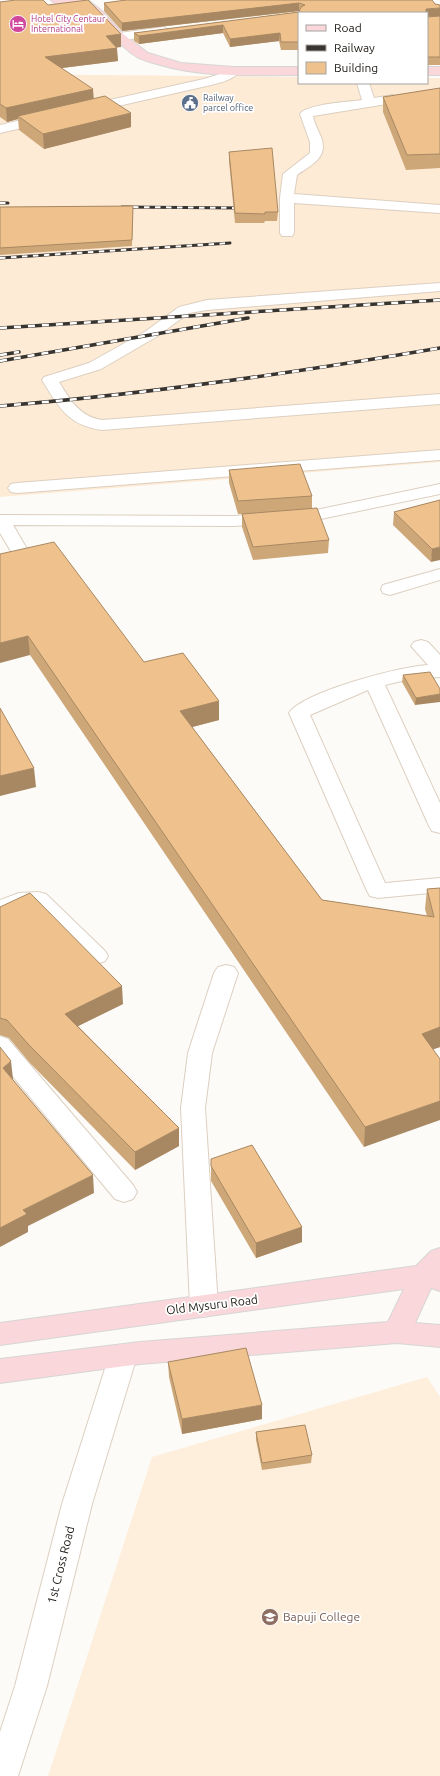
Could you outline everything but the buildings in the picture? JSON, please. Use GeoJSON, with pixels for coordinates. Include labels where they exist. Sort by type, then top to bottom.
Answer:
{"type":"FeatureCollection","features":[{"type":"Feature","properties":{"kind":"main road"},"geometry":{"type":"LineString","coordinates":[[57,0],[85,2],[101,8],[119,37],[144,56],[180,67],[234,71],[298,71]]}},
{"type":"Feature","properties":{"kind":"main road"},"geometry":{"type":"LineString","coordinates":[[428,71],[440,71]]}},
{"type":"Feature","properties":{"kind":"main road"},"geometry":{"type":"LineString","coordinates":[[397,1332],[435,1271]]}},
{"type":"Feature","properties":{"kind":"main road","name":"Old Mysuru Road"},"geometry":{"type":"LineString","coordinates":[[0,1334],[204,1306],[435,1271]]}},
{"type":"Feature","properties":{"kind":"main road"},"geometry":{"type":"LineString","coordinates":[[0,1371],[123,1356],[397,1332],[440,1336]]}},
{"type":"Feature","properties":{"kind":"street"},"geometry":{"type":"LineString","coordinates":[[287,0],[298,13]]}},
{"type":"Feature","properties":{"kind":"street"},"geometry":{"type":"LineString","coordinates":[[284,17],[298,14]]}},
{"type":"Feature","properties":{"kind":"street"},"geometry":{"type":"LineString","coordinates":[[119,37],[175,30]]}},
{"type":"Feature","properties":{"kind":"street"},"geometry":{"type":"LineString","coordinates":[[77,112],[207,82],[227,76],[234,71]]}},
{"type":"Feature","properties":{"kind":"street"},"geometry":{"type":"LineString","coordinates":[[363,84],[369,103]]}},
{"type":"Feature","properties":{"kind":"street"},"geometry":{"type":"LineString","coordinates":[[287,233],[290,174],[313,158],[317,153],[318,147],[306,114],[314,111],[394,99]]}},
{"type":"Feature","properties":{"kind":"street"},"geometry":{"type":"LineString","coordinates":[[0,129],[61,115]]}},
{"type":"Feature","properties":{"kind":"street"},"geometry":{"type":"LineString","coordinates":[[288,198],[440,209]]}},
{"type":"Feature","properties":{"kind":"street"},"geometry":{"type":"LineString","coordinates":[[440,287],[194,307],[180,312],[151,334],[95,366],[50,380],[77,418],[96,425],[440,399]]}},
{"type":"Feature","properties":{"kind":"street"},"geometry":{"type":"LineString","coordinates":[[17,488],[440,455]]}},
{"type":"Feature","properties":{"kind":"street"},"geometry":{"type":"LineString","coordinates":[[0,520],[248,520],[316,515],[372,502],[440,489]]}},
{"type":"Feature","properties":{"kind":"street"},"geometry":{"type":"LineString","coordinates":[[0,520],[24,559]]}},
{"type":"Feature","properties":{"kind":"street"},"geometry":{"type":"LineString","coordinates":[[390,589],[440,574]]}},
{"type":"Feature","properties":{"kind":"street"},"geometry":{"type":"LineString","coordinates":[[421,646],[440,667]]}},
{"type":"Feature","properties":{"kind":"street"},"geometry":{"type":"LineString","coordinates":[[440,672],[429,670],[374,682],[307,707],[299,713],[378,891],[440,885]]}},
{"type":"Feature","properties":{"kind":"street"},"geometry":{"type":"LineString","coordinates":[[374,682],[440,826]]}},
{"type":"Feature","properties":{"kind":"street"},"geometry":{"type":"LineString","coordinates":[[0,909],[19,900],[38,900],[97,956]]}},
{"type":"Feature","properties":{"kind":"street"},"geometry":{"type":"LineString","coordinates":[[204,1306],[193,1108],[200,1054],[226,973]]}},
{"type":"Feature","properties":{"kind":"street"},"geometry":{"type":"LineString","coordinates":[[0,1045],[124,1192]]}},
{"type":"Feature","properties":{"kind":"street","name":"1st Cross Road"},"geometry":{"type":"LineString","coordinates":[[2,1776],[31,1686],[77,1504],[123,1356]]}},
{"type":"Feature","properties":{"kind":"shaded area"},"geometry":{"type":"Polygon","coordinates":[[[0,74],[298,77],[298,84],[428,84],[428,78],[440,78],[440,462],[0,497],[0,74]]]}},
{"type":"Feature","properties":{"kind":"shaded area","name":"Bapuji College"},"geometry":{"type":"Polygon","coordinates":[[[427,1377],[440,1397],[440,1776],[48,1776],[152,1457],[427,1377]]]}},
{"type":"Feature","properties":{"kind":"railway"},"geometry":{"type":"LineString","coordinates":[[0,203],[8,203]]}},
{"type":"Feature","properties":{"kind":"railway"},"geometry":{"type":"LineString","coordinates":[[122,207],[244,208]]}},
{"type":"Feature","properties":{"kind":"railway"},"geometry":{"type":"LineString","coordinates":[[0,258],[230,243]]}},
{"type":"Feature","properties":{"kind":"railway"},"geometry":{"type":"LineString","coordinates":[[0,328],[440,300]]}},
{"type":"Feature","properties":{"kind":"railway"},"geometry":{"type":"LineString","coordinates":[[0,361],[248,318]]}},
{"type":"Feature","properties":{"kind":"railway"},"geometry":{"type":"LineString","coordinates":[[0,406],[221,382],[440,348]]}},
{"type":"Feature","properties":{"kind":"railway"},"geometry":{"type":"LineString","coordinates":[[0,355],[19,352]]}},
{"type":"Feature","properties":{"kind":"place","name":"Hotel City Centaur International"},"geometry":{"type":"Point","coordinates":[18,24]}},
{"type":"Feature","properties":{"kind":"place","name":"Railway parcel office"},"geometry":{"type":"Point","coordinates":[190,103]}},
{"type":"Feature","properties":{"kind":"place","name":"Bapuji College"},"geometry":{"type":"Point","coordinates":[270,1617]}}]}
